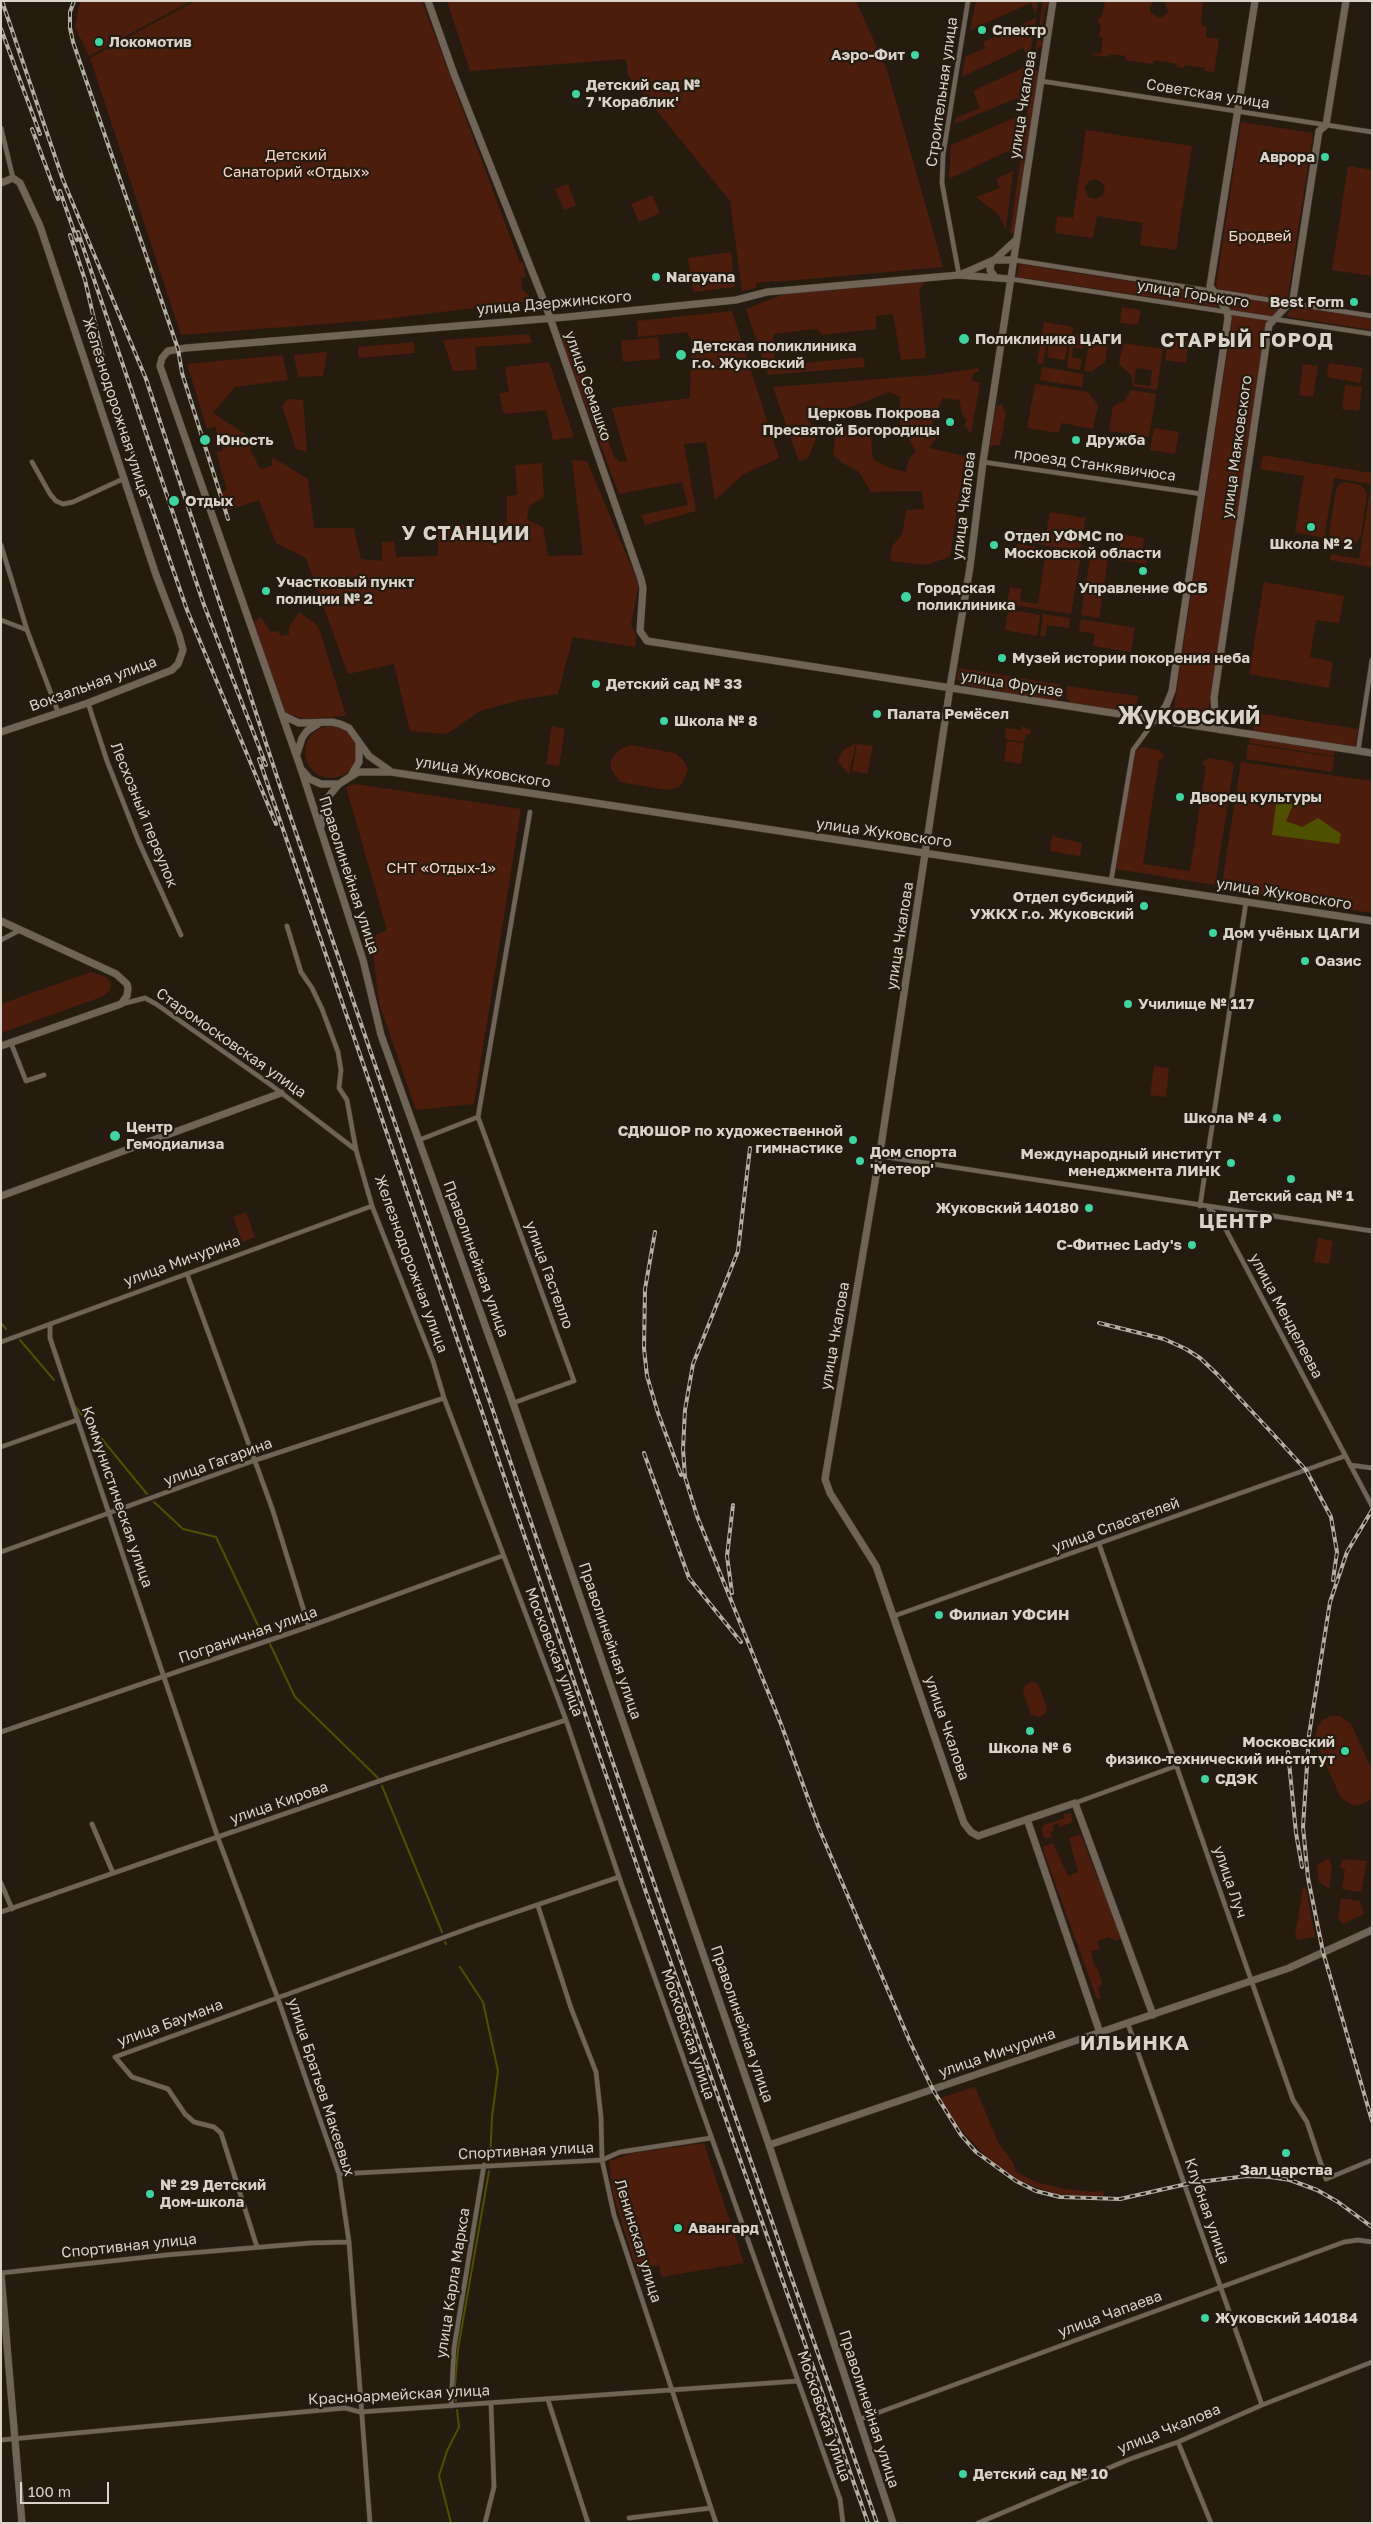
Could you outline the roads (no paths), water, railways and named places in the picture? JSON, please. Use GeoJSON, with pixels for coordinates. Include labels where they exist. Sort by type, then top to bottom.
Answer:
{"type":"FeatureCollection","features":[{"type":"Feature","properties":{"kind":"main road","name":"улица Семашко"},"geometry":{"type":"LineString","coordinates":[[428,1],[454,74],[550,318],[641,579],[643,588],[640,631],[648,641]]}},
{"type":"Feature","properties":{"kind":"main road","name":"улица Чкалова"},"geometry":{"type":"LineString","coordinates":[[1027,1819],[978,1836],[970,1832],[964,1823],[876,1566],[830,1493],[826,1479],[880,1156],[950,688],[972,559],[983,462],[1053,1]]}},
{"type":"Feature","properties":{"kind":"main road"},"geometry":{"type":"LineString","coordinates":[[1227,311],[1210,286],[1255,1]]}},
{"type":"Feature","properties":{"kind":"main road","name":"улица Маяковского"},"geometry":{"type":"LineString","coordinates":[[1221,730],[1215,713],[1214,698],[1266,342],[1269,325],[1292,299],[1319,131],[1326,125],[1346,1]]}},
{"type":"Feature","properties":{"kind":"main road"},"geometry":{"type":"LineString","coordinates":[[1,183],[13,178]]}},
{"type":"Feature","properties":{"kind":"main road","name":"Железнодорожная улица"},"geometry":{"type":"LineString","coordinates":[[13,178],[20,183],[46,244],[156,575],[183,650]]}},
{"type":"Feature","properties":{"kind":"main road","name":"улица Дзержинского"},"geometry":{"type":"LineString","coordinates":[[960,275],[994,260],[1017,239]]}},
{"type":"Feature","properties":{"kind":"main road","name":"улица Дзержинского"},"geometry":{"type":"LineString","coordinates":[[994,260],[1014,260]]}},
{"type":"Feature","properties":{"kind":"main road"},"geometry":{"type":"LineString","coordinates":[[994,260],[990,270],[995,277]]}},
{"type":"Feature","properties":{"kind":"main road","name":"улица Дзержинского"},"geometry":{"type":"LineString","coordinates":[[282,715],[160,366],[164,355],[173,350],[736,300],[767,292],[960,275],[1011,279]]}},
{"type":"Feature","properties":{"kind":"main road","name":"улица Маяковского"},"geometry":{"type":"LineString","coordinates":[[1155,720],[1166,706],[1172,691],[1228,318],[1227,311]]}},
{"type":"Feature","properties":{"kind":"main road","name":"улица Фрунзе"},"geometry":{"type":"LineString","coordinates":[[648,641],[1372,754]]}},
{"type":"Feature","properties":{"kind":"main road","name":"Вокзальная улица"},"geometry":{"type":"LineString","coordinates":[[1,732],[88,703],[172,670],[178,664],[183,650]]}},
{"type":"Feature","properties":{"kind":"main road"},"geometry":{"type":"LineString","coordinates":[[282,715],[299,723],[323,722],[340,724],[349,728],[369,756],[391,772]]}},
{"type":"Feature","properties":{"kind":"main road"},"geometry":{"type":"LineString","coordinates":[[282,715],[301,769],[310,779],[322,784],[338,784]]}},
{"type":"Feature","properties":{"kind":"main road"},"geometry":{"type":"LineString","coordinates":[[296,757],[302,738],[307,731],[323,722]]}},
{"type":"Feature","properties":{"kind":"main road"},"geometry":{"type":"LineString","coordinates":[[320,832],[328,797],[338,784],[350,776],[360,762],[361,750],[358,740]]}},
{"type":"Feature","properties":{"kind":"main road","name":"Праволинейная улица"},"geometry":{"type":"LineString","coordinates":[[301,769],[363,960],[382,1035],[513,1403],[769,2145],[893,2523]]}},
{"type":"Feature","properties":{"kind":"main road","name":"улица Жуковского"},"geometry":{"type":"LineString","coordinates":[[350,776],[365,771],[391,772],[1372,921]]}},
{"type":"Feature","properties":{"kind":"main road"},"geometry":{"type":"LineString","coordinates":[[1,921],[116,974],[127,984],[128,988],[127,996],[121,1004],[1,1046]]}},
{"type":"Feature","properties":{"kind":"main road"},"geometry":{"type":"LineString","coordinates":[[1,1196],[281,1093]]}},
{"type":"Feature","properties":{"kind":"main road"},"geometry":{"type":"LineString","coordinates":[[1100,2033],[1027,1819],[1075,1803],[1153,2016]]}},
{"type":"Feature","properties":{"kind":"main road","name":"улица Мичурина"},"geometry":{"type":"LineString","coordinates":[[769,2145],[1153,2016],[1289,1968],[1372,1930]]}},
{"type":"Feature","properties":{"kind":"main road"},"geometry":{"type":"LineString","coordinates":[[1,2274],[22,2523]]}},
{"type":"Feature","properties":{"kind":"street","name":"Строительная улица"},"geometry":{"type":"LineString","coordinates":[[960,275],[942,182],[943,155],[968,1]]}},
{"type":"Feature","properties":{"kind":"street","name":"Советская улица"},"geometry":{"type":"LineString","coordinates":[[1041,81],[1372,132]]}},
{"type":"Feature","properties":{"kind":"street"},"geometry":{"type":"LineString","coordinates":[[1,128],[13,178]]}},
{"type":"Feature","properties":{"kind":"street","name":"улица Горького"},"geometry":{"type":"LineString","coordinates":[[1014,260],[1372,316]]}},
{"type":"Feature","properties":{"kind":"street","name":"улица Горького"},"geometry":{"type":"LineString","coordinates":[[1011,279],[1372,334]]}},
{"type":"Feature","properties":{"kind":"street"},"geometry":{"type":"LineString","coordinates":[[32,462],[50,494],[56,501],[63,504],[73,502],[125,478]]}},
{"type":"Feature","properties":{"kind":"street","name":"проезд Станкявичюса"},"geometry":{"type":"LineString","coordinates":[[983,462],[1202,494]]}},
{"type":"Feature","properties":{"kind":"street"},"geometry":{"type":"LineString","coordinates":[[1,545],[27,630],[58,712]]}},
{"type":"Feature","properties":{"kind":"street"},"geometry":{"type":"LineString","coordinates":[[1,620],[27,630]]}},
{"type":"Feature","properties":{"kind":"street"},"geometry":{"type":"LineString","coordinates":[[1358,751],[1372,660]]}},
{"type":"Feature","properties":{"kind":"street","name":"Лесхозный переулок"},"geometry":{"type":"LineString","coordinates":[[88,703],[107,762],[138,840],[181,935]]}},
{"type":"Feature","properties":{"kind":"street"},"geometry":{"type":"LineString","coordinates":[[1111,881],[1133,750],[1155,720]]}},
{"type":"Feature","properties":{"kind":"street","name":"улица Гастелло"},"geometry":{"type":"LineString","coordinates":[[513,1403],[574,1381],[478,1117],[530,812]]}},
{"type":"Feature","properties":{"kind":"street"},"geometry":{"type":"LineString","coordinates":[[1200,1206],[1246,902]]}},
{"type":"Feature","properties":{"kind":"street","name":"Железнодорожная улица"},"geometry":{"type":"LineString","coordinates":[[287,926],[301,972],[315,995],[338,1052],[341,1070],[339,1088],[347,1100],[356,1150],[372,1206],[433,1361],[444,1398],[502,1556]]}},
{"type":"Feature","properties":{"kind":"street"},"geometry":{"type":"LineString","coordinates":[[1,940],[20,930]]}},
{"type":"Feature","properties":{"kind":"street","name":"Старомосковская улица"},"geometry":{"type":"LineString","coordinates":[[121,1004],[145,998],[156,1004],[281,1093],[356,1150]]}},
{"type":"Feature","properties":{"kind":"street"},"geometry":{"type":"LineString","coordinates":[[11,1043],[26,1081],[44,1075]]}},
{"type":"Feature","properties":{"kind":"street"},"geometry":{"type":"LineString","coordinates":[[419,1140],[478,1117]]}},
{"type":"Feature","properties":{"kind":"street"},"geometry":{"type":"LineString","coordinates":[[880,1156],[1372,1231]]}},
{"type":"Feature","properties":{"kind":"street","name":"улица Мичурина"},"geometry":{"type":"LineString","coordinates":[[1,1342],[372,1206]]}},
{"type":"Feature","properties":{"kind":"street","name":"улица Менделеева"},"geometry":{"type":"LineString","coordinates":[[1200,1206],[1212,1210],[1223,1224],[1372,1506]]}},
{"type":"Feature","properties":{"kind":"street"},"geometry":{"type":"LineString","coordinates":[[187,1274],[253,1461],[272,1508],[309,1627]]}},
{"type":"Feature","properties":{"kind":"street","name":"Коммунистическая улица"},"geometry":{"type":"LineString","coordinates":[[50,1324],[50,1338],[165,1677]]}},
{"type":"Feature","properties":{"kind":"street","name":"улица Гагарина"},"geometry":{"type":"LineString","coordinates":[[1,1552],[109,1515],[253,1461],[444,1398]]}},
{"type":"Feature","properties":{"kind":"street"},"geometry":{"type":"LineString","coordinates":[[1,1447],[77,1420]]}},
{"type":"Feature","properties":{"kind":"street","name":"улица Спасателей"},"geometry":{"type":"LineString","coordinates":[[894,1616],[1345,1456]]}},
{"type":"Feature","properties":{"kind":"street"},"geometry":{"type":"LineString","coordinates":[[1350,1465],[1372,1468]]}},
{"type":"Feature","properties":{"kind":"street","name":"улица Луч"},"geometry":{"type":"LineString","coordinates":[[1099,1544],[1293,2100],[1307,2122],[1326,2179],[1372,2160]]}},
{"type":"Feature","properties":{"kind":"street","name":"Пограничная улица"},"geometry":{"type":"LineString","coordinates":[[1,1732],[309,1627],[502,1556]]}},
{"type":"Feature","properties":{"kind":"street","name":"Московская улица"},"geometry":{"type":"LineString","coordinates":[[502,1556],[566,1720],[619,1877],[840,2499],[843,2523]]}},
{"type":"Feature","properties":{"kind":"street","name":"улица Братьев Макеевых"},"geometry":{"type":"LineString","coordinates":[[165,1677],[218,1838],[278,1999],[339,2174],[348,2242],[370,2523]]}},
{"type":"Feature","properties":{"kind":"street","name":"улица Кирова"},"geometry":{"type":"LineString","coordinates":[[1,1912],[406,1772],[566,1720]]}},
{"type":"Feature","properties":{"kind":"street"},"geometry":{"type":"LineString","coordinates":[[1075,1803],[1176,1766]]}},
{"type":"Feature","properties":{"kind":"street"},"geometry":{"type":"LineString","coordinates":[[92,1824],[113,1873]]}},
{"type":"Feature","properties":{"kind":"street","name":"улица Баумана"},"geometry":{"type":"LineString","coordinates":[[256,2247],[221,2133],[214,2126],[194,2122],[168,2089],[132,2077],[115,2056],[261,2002],[278,1999],[478,1925],[619,1877]]}},
{"type":"Feature","properties":{"kind":"street"},"geometry":{"type":"LineString","coordinates":[[1,1883],[12,1909]]}},
{"type":"Feature","properties":{"kind":"street","name":"Ленинская улица"},"geometry":{"type":"LineString","coordinates":[[538,1906],[571,2008],[596,2072],[601,2109],[602,2160],[614,2215],[716,2523]]}},
{"type":"Feature","properties":{"kind":"street","name":"Клубная улица"},"geometry":{"type":"LineString","coordinates":[[1128,2024],[1262,2406]]}},
{"type":"Feature","properties":{"kind":"street","name":"Спортивная улица"},"geometry":{"type":"LineString","coordinates":[[339,2174],[602,2160],[620,2152],[711,2138]]}},
{"type":"Feature","properties":{"kind":"street","name":"улица Карла Маркса"},"geometry":{"type":"LineString","coordinates":[[451,2406],[454,2348],[484,2166]]}},
{"type":"Feature","properties":{"kind":"street","name":"улица Чапаева"},"geometry":{"type":"LineString","coordinates":[[858,2420],[1344,2242],[1358,2240],[1372,2242]]}},
{"type":"Feature","properties":{"kind":"street","name":"Спортивная улица"},"geometry":{"type":"LineString","coordinates":[[1,2274],[256,2247],[348,2242]]}},
{"type":"Feature","properties":{"kind":"street","name":"улица Чкалова"},"geometry":{"type":"LineString","coordinates":[[978,2523],[1130,2459],[1178,2442],[1372,2362]]}},
{"type":"Feature","properties":{"kind":"street","name":"Красноармейская улица"},"geometry":{"type":"LineString","coordinates":[[1,2440],[345,2408],[360,2412],[798,2381]]}},
{"type":"Feature","properties":{"kind":"street"},"geometry":{"type":"LineString","coordinates":[[548,2400],[588,2523]]}},
{"type":"Feature","properties":{"kind":"street"},"geometry":{"type":"LineString","coordinates":[[485,2523],[494,2487],[491,2404]]}},
{"type":"Feature","properties":{"kind":"street"},"geometry":{"type":"LineString","coordinates":[[1178,2442],[1210,2523]]}},
{"type":"Feature","properties":{"kind":"street"},"geometry":{"type":"LineString","coordinates":[[629,2518],[710,2508]]}},
{"type":"Feature","properties":{"kind":"waterway"},"geometry":{"type":"LineString","coordinates":[[1,1323],[6,1329]]}},
{"type":"Feature","properties":{"kind":"waterway"},"geometry":{"type":"LineString","coordinates":[[20,1340],[54,1380]]}},
{"type":"Feature","properties":{"kind":"waterway"},"geometry":{"type":"LineString","coordinates":[[74,1405],[147,1494]]}},
{"type":"Feature","properties":{"kind":"waterway"},"geometry":{"type":"LineString","coordinates":[[154,1502],[183,1529],[216,1537],[263,1636]]}},
{"type":"Feature","properties":{"kind":"waterway"},"geometry":{"type":"LineString","coordinates":[[270,1644],[295,1697],[379,1779]]}},
{"type":"Feature","properties":{"kind":"waterway"},"geometry":{"type":"LineString","coordinates":[[382,1786],[442,1932]]}},
{"type":"Feature","properties":{"kind":"waterway"},"geometry":{"type":"LineString","coordinates":[[460,1967],[483,2002],[498,2071],[492,2117],[490,2160]]}},
{"type":"Feature","properties":{"kind":"waterway"},"geometry":{"type":"LineString","coordinates":[[456,2401],[455,2385],[458,2349],[489,2171]]}},
{"type":"Feature","properties":{"kind":"waterway"},"geometry":{"type":"LineString","coordinates":[[451,2523],[439,2476],[447,2451],[459,2427],[457,2410]]}},
{"type":"Feature","properties":{"kind":"railway"},"geometry":{"type":"LineString","coordinates":[[2,1],[63,180],[146,379],[281,789],[657,1892],[877,2523]]}},
{"type":"Feature","properties":{"kind":"railway"},"geometry":{"type":"LineString","coordinates":[[74,1],[70,12],[70,28],[73,42],[178,349],[182,373],[228,519]]}},
{"type":"Feature","properties":{"kind":"railway"},"geometry":{"type":"LineString","coordinates":[[1,29],[40,134]]}},
{"type":"Feature","properties":{"kind":"railway"},"geometry":{"type":"LineString","coordinates":[[32,129],[58,199]]}},
{"type":"Feature","properties":{"kind":"railway"},"geometry":{"type":"LineString","coordinates":[[60,191],[77,240]]}},
{"type":"Feature","properties":{"kind":"railway"},"geometry":{"type":"LineString","coordinates":[[78,232],[204,605],[266,765]]}},
{"type":"Feature","properties":{"kind":"railway"},"geometry":{"type":"LineString","coordinates":[[70,235],[85,280],[109,384],[187,610],[276,824]]}},
{"type":"Feature","properties":{"kind":"railway"},"geometry":{"type":"LineString","coordinates":[[259,759],[647,1895],[868,2523]]}},
{"type":"Feature","properties":{"kind":"railway"},"geometry":{"type":"LineString","coordinates":[[750,1148],[738,1251],[693,1364],[685,1410],[683,1449],[685,1477],[697,1516],[781,1724],[818,1826],[910,2042],[933,2090],[961,2135],[976,2152],[1016,2181],[1036,2191],[1060,2197],[1120,2199],[1191,2183],[1247,2176],[1270,2177],[1290,2180],[1317,2190],[1338,2202],[1372,2227]]}},
{"type":"Feature","properties":{"kind":"railway"},"geometry":{"type":"LineString","coordinates":[[655,1232],[645,1289],[644,1348],[647,1376],[658,1413],[681,1475]]}},
{"type":"Feature","properties":{"kind":"railway"},"geometry":{"type":"LineString","coordinates":[[1099,1323],[1164,1339],[1200,1358],[1306,1470],[1331,1517],[1337,1552],[1333,1580]]}},
{"type":"Feature","properties":{"kind":"railway"},"geometry":{"type":"LineString","coordinates":[[644,1453],[689,1578],[741,1642]]}},
{"type":"Feature","properties":{"kind":"railway"},"geometry":{"type":"LineString","coordinates":[[732,1593],[727,1556],[733,1505]]}},
{"type":"Feature","properties":{"kind":"railway"},"geometry":{"type":"LineString","coordinates":[[1372,1510],[1347,1552],[1330,1602],[1309,1735],[1303,1827],[1308,1878],[1323,1952],[1372,2121]]}},
{"type":"Feature","properties":{"kind":"railway"},"geometry":{"type":"LineString","coordinates":[[1288,1752],[1296,1833],[1302,1867]]}},
{"type":"Feature","properties":{"kind":"place","name":"Спектр"},"geometry":{"type":"Point","coordinates":[982,30]}},
{"type":"Feature","properties":{"kind":"place","name":"Локомотив"},"geometry":{"type":"Point","coordinates":[99,42]}},
{"type":"Feature","properties":{"kind":"place","name":"Аэро-Фит"},"geometry":{"type":"Point","coordinates":[915,55]}},
{"type":"Feature","properties":{"kind":"place","name":"Детский сад № 7 'Кораблик'"},"geometry":{"type":"Point","coordinates":[576,94]}},
{"type":"Feature","properties":{"kind":"place","name":"Аврора"},"geometry":{"type":"Point","coordinates":[1325,157]}},
{"type":"Feature","properties":{"kind":"place","name":"Narayana"},"geometry":{"type":"Point","coordinates":[656,277]}},
{"type":"Feature","properties":{"kind":"place","name":"Best Form"},"geometry":{"type":"Point","coordinates":[1354,302]}},
{"type":"Feature","properties":{"kind":"place","name":"Поликлиника ЦАГИ"},"geometry":{"type":"Point","coordinates":[964,339]}},
{"type":"Feature","properties":{"kind":"place","name":"Детская поликлиника г.о. Жуковский"},"geometry":{"type":"Point","coordinates":[681,355]}},
{"type":"Feature","properties":{"kind":"place","name":"Церковь Покрова Пресвятой Богородицы"},"geometry":{"type":"Point","coordinates":[950,422]}},
{"type":"Feature","properties":{"kind":"place","name":"Юность"},"geometry":{"type":"Point","coordinates":[205,440]}},
{"type":"Feature","properties":{"kind":"place","name":"Дружба"},"geometry":{"type":"Point","coordinates":[1076,440]}},
{"type":"Feature","properties":{"kind":"place","name":"Отдых"},"geometry":{"type":"Point","coordinates":[174,501]}},
{"type":"Feature","properties":{"kind":"place","name":"Школа № 2"},"geometry":{"type":"Point","coordinates":[1311,527]}},
{"type":"Feature","properties":{"kind":"place","name":"Отдел УФМС по Московской области"},"geometry":{"type":"Point","coordinates":[994,545]}},
{"type":"Feature","properties":{"kind":"place","name":"Управление ФСБ"},"geometry":{"type":"Point","coordinates":[1143,571]}},
{"type":"Feature","properties":{"kind":"place","name":"Участковый пункт полиции № 2"},"geometry":{"type":"Point","coordinates":[266,591]}},
{"type":"Feature","properties":{"kind":"place","name":"Городская поликлиника"},"geometry":{"type":"Point","coordinates":[906,597]}},
{"type":"Feature","properties":{"kind":"place","name":"Музей истории покорения неба"},"geometry":{"type":"Point","coordinates":[1002,658]}},
{"type":"Feature","properties":{"kind":"place","name":"Детский сад № 33"},"geometry":{"type":"Point","coordinates":[596,684]}},
{"type":"Feature","properties":{"kind":"place","name":"Палата Ремёсел"},"geometry":{"type":"Point","coordinates":[877,714]}},
{"type":"Feature","properties":{"kind":"place","name":"Школа № 8"},"geometry":{"type":"Point","coordinates":[664,721]}},
{"type":"Feature","properties":{"kind":"place","name":"Дворец культуры"},"geometry":{"type":"Point","coordinates":[1180,797]}},
{"type":"Feature","properties":{"kind":"place","name":"Отдел субсидий УЖКХ г.о. Жуковский"},"geometry":{"type":"Point","coordinates":[1144,906]}},
{"type":"Feature","properties":{"kind":"place","name":"Дом учёных ЦАГИ"},"geometry":{"type":"Point","coordinates":[1213,933]}},
{"type":"Feature","properties":{"kind":"place","name":"Оазис"},"geometry":{"type":"Point","coordinates":[1305,961]}},
{"type":"Feature","properties":{"kind":"place","name":"Училище № 117"},"geometry":{"type":"Point","coordinates":[1128,1004]}},
{"type":"Feature","properties":{"kind":"place","name":"Школа № 4"},"geometry":{"type":"Point","coordinates":[1277,1118]}},
{"type":"Feature","properties":{"kind":"place","name":"Центр Гемодиализа"},"geometry":{"type":"Point","coordinates":[115,1136]}},
{"type":"Feature","properties":{"kind":"place","name":"СДЮШОР по художественной гимнастике"},"geometry":{"type":"Point","coordinates":[853,1140]}},
{"type":"Feature","properties":{"kind":"place","name":"Дом спорта 'Метеор'"},"geometry":{"type":"Point","coordinates":[860,1161]}},
{"type":"Feature","properties":{"kind":"place","name":"Международный институт менеджмента ЛИНК"},"geometry":{"type":"Point","coordinates":[1231,1163]}},
{"type":"Feature","properties":{"kind":"place","name":"Детский сад № 1"},"geometry":{"type":"Point","coordinates":[1291,1179]}},
{"type":"Feature","properties":{"kind":"place","name":"Жуковский 140180"},"geometry":{"type":"Point","coordinates":[1089,1208]}},
{"type":"Feature","properties":{"kind":"place","name":"С-Фитнес Lady's"},"geometry":{"type":"Point","coordinates":[1192,1245]}},
{"type":"Feature","properties":{"kind":"place","name":"Филиал УФСИН"},"geometry":{"type":"Point","coordinates":[939,1615]}},
{"type":"Feature","properties":{"kind":"place","name":"Школа № 6"},"geometry":{"type":"Point","coordinates":[1030,1731]}},
{"type":"Feature","properties":{"kind":"place","name":"Московский физико-технический институт"},"geometry":{"type":"Point","coordinates":[1345,1751]}},
{"type":"Feature","properties":{"kind":"place","name":"СДЭК"},"geometry":{"type":"Point","coordinates":[1205,1779]}},
{"type":"Feature","properties":{"kind":"place","name":"Зал царства"},"geometry":{"type":"Point","coordinates":[1286,2153]}},
{"type":"Feature","properties":{"kind":"place","name":"№ 29 Детский Дом-школа"},"geometry":{"type":"Point","coordinates":[150,2194]}},
{"type":"Feature","properties":{"kind":"place","name":"Авангард"},"geometry":{"type":"Point","coordinates":[678,2228]}},
{"type":"Feature","properties":{"kind":"place","name":"Жуковский 140184"},"geometry":{"type":"Point","coordinates":[1205,2318]}},
{"type":"Feature","properties":{"kind":"place","name":"Детский сад № 10"},"geometry":{"type":"Point","coordinates":[963,2474]}},
{"type":"Feature","properties":{"kind":"district","name":"СТАРЫЙ ГОРОД"},"geometry":{"type":"Point","coordinates":[1247,341]}},
{"type":"Feature","properties":{"kind":"district","name":"У СТАНЦИИ"},"geometry":{"type":"Point","coordinates":[466,534]}},
{"type":"Feature","properties":{"kind":"district","name":"Жуковский"},"geometry":{"type":"Point","coordinates":[1189,716]}},
{"type":"Feature","properties":{"kind":"district","name":"ЦЕНТР"},"geometry":{"type":"Point","coordinates":[1236,1222]}},
{"type":"Feature","properties":{"kind":"district","name":"ИЛЬИНКА"},"geometry":{"type":"Point","coordinates":[1135,2044]}},
{"type":"Feature","properties":{"kind":"park label","name":"Детский Санаторий «Отдых»"},"geometry":{"type":"Point","coordinates":[296,164]}},
{"type":"Feature","properties":{"kind":"park label","name":"Бродвей"},"geometry":{"type":"Point","coordinates":[1260,236]}},
{"type":"Feature","properties":{"kind":"park label","name":"СНТ «Отдых-1»"},"geometry":{"type":"Point","coordinates":[441,868]}}]}
